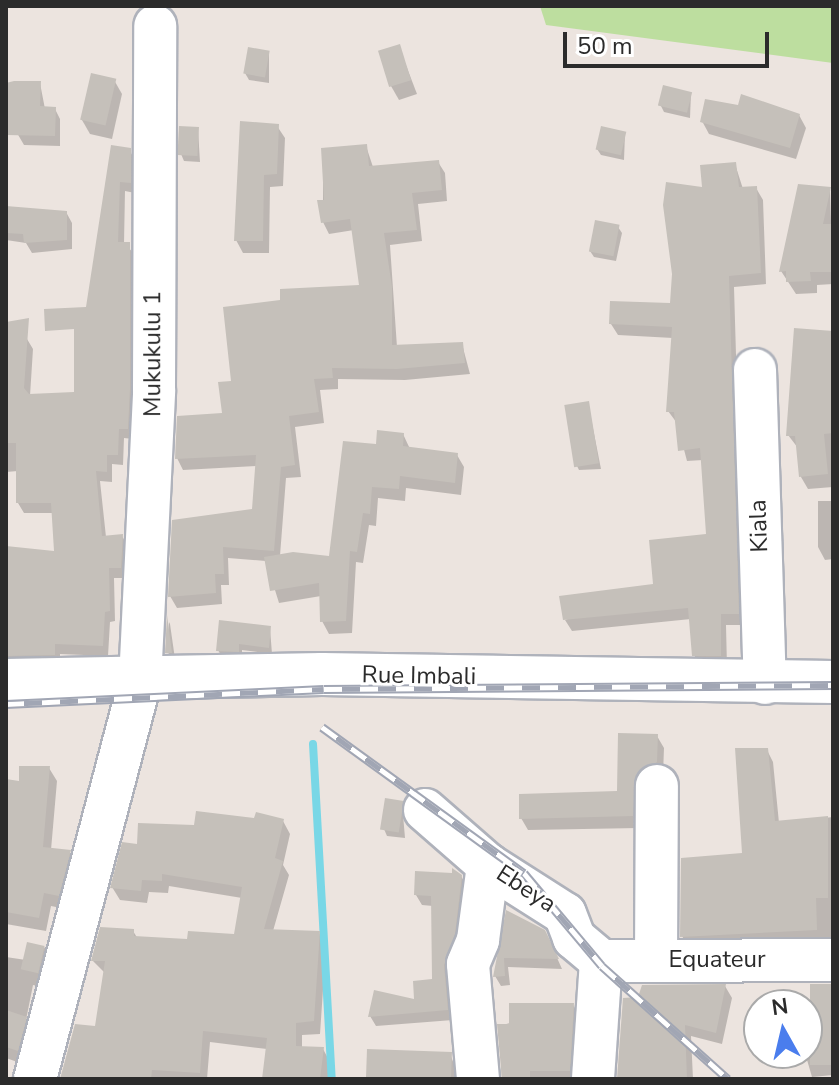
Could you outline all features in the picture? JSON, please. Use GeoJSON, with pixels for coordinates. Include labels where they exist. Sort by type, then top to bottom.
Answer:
{"type":"FeatureCollection","features":[{"type":"Feature","properties":{"kind":"street","name":"Mukukulu 1"},"geometry":{"type":"LineString","coordinates":[[35,1079],[140,681],[154,390],[155,26]]}},
{"type":"Feature","properties":{"kind":"street","name":"Kiala"},"geometry":{"type":"LineString","coordinates":[[755,370],[765,683]]}},
{"type":"Feature","properties":{"kind":"street","name":"Rue Imbali"},"geometry":{"type":"LineString","coordinates":[[6,680],[140,681],[322,674],[833,682]]}},
{"type":"Feature","properties":{"kind":"street"},"geometry":{"type":"LineString","coordinates":[[656,960],[657,786]]}},
{"type":"Feature","properties":{"kind":"street","name":"Ebeya"},"geometry":{"type":"LineString","coordinates":[[425,810],[488,865],[565,914],[574,938],[601,961]]}},
{"type":"Feature","properties":{"kind":"street"},"geometry":{"type":"LineString","coordinates":[[478,1079],[468,964],[478,940],[488,865]]}},
{"type":"Feature","properties":{"kind":"street","name":"Equateur"},"geometry":{"type":"LineString","coordinates":[[601,961],[833,960]]}},
{"type":"Feature","properties":{"kind":"street"},"geometry":{"type":"LineString","coordinates":[[593,1079],[601,961]]}},
{"type":"Feature","properties":{"kind":"green space"},"geometry":{"type":"Polygon","coordinates":[[[540,6],[833,6],[833,63],[546,25],[540,6]]]}},
{"type":"Feature","properties":{"kind":"building"},"geometry":{"type":"Polygon","coordinates":[[[400,44],[411,80],[389,87],[378,51],[400,44]]]}},
{"type":"Feature","properties":{"kind":"building"},"geometry":{"type":"Polygon","coordinates":[[[248,47],[270,51],[265,77],[243,74],[248,47]]]}},
{"type":"Feature","properties":{"kind":"building"},"geometry":{"type":"Polygon","coordinates":[[[91,73],[116,79],[106,126],[80,120],[91,73]]]}},
{"type":"Feature","properties":{"kind":"building"},"geometry":{"type":"Polygon","coordinates":[[[41,81],[40,106],[56,107],[55,136],[6,135],[6,83],[41,81]]]}},
{"type":"Feature","properties":{"kind":"building"},"geometry":{"type":"Polygon","coordinates":[[[663,85],[692,92],[687,113],[658,105],[663,85]]]}},
{"type":"Feature","properties":{"kind":"building"},"geometry":{"type":"Polygon","coordinates":[[[741,94],[800,114],[790,148],[700,122],[705,99],[738,105],[741,94]]]}},
{"type":"Feature","properties":{"kind":"building"},"geometry":{"type":"Polygon","coordinates":[[[240,121],[279,124],[277,174],[264,175],[263,241],[234,241],[240,121]]]}},
{"type":"Feature","properties":{"kind":"building"},"geometry":{"type":"Polygon","coordinates":[[[179,126],[199,127],[197,156],[177,155],[179,126]]]}},
{"type":"Feature","properties":{"kind":"building"},"geometry":{"type":"Polygon","coordinates":[[[601,126],[626,132],[621,155],[596,149],[601,126]]]}},
{"type":"Feature","properties":{"kind":"building"},"geometry":{"type":"Polygon","coordinates":[[[367,144],[369,166],[439,160],[442,190],[412,193],[417,230],[384,233],[392,287],[392,345],[463,342],[465,363],[397,369],[332,368],[333,378],[314,379],[319,412],[289,416],[295,465],[281,467],[274,551],[223,547],[224,574],[215,574],[216,593],[168,597],[172,520],[252,509],[256,455],[175,459],[177,416],[222,413],[218,382],[231,381],[223,307],[280,300],[280,289],[359,285],[350,219],[321,223],[317,200],[324,200],[321,148],[367,144]]]}},
{"type":"Feature","properties":{"kind":"building"},"geometry":{"type":"Polygon","coordinates":[[[111,145],[131,148],[131,183],[120,182],[118,242],[130,242],[130,389],[128,429],[119,429],[118,455],[107,455],[107,472],[96,471],[102,536],[123,534],[121,568],[109,568],[110,611],[105,612],[103,646],[55,644],[55,655],[6,656],[6,546],[54,551],[51,503],[16,503],[16,443],[6,443],[6,322],[29,318],[24,388],[29,394],[74,392],[74,329],[45,331],[44,309],[86,307],[111,145]]]}},
{"type":"Feature","properties":{"kind":"building"},"geometry":{"type":"Polygon","coordinates":[[[736,162],[739,187],[757,186],[761,273],[729,276],[739,614],[721,614],[721,656],[692,656],[688,608],[563,620],[559,596],[653,584],[649,540],[706,534],[700,448],[678,451],[674,412],[666,412],[672,327],[609,324],[610,301],[670,303],[672,274],[663,205],[666,182],[702,187],[700,165],[736,162]]]}},
{"type":"Feature","properties":{"kind":"building"},"geometry":{"type":"Polygon","coordinates":[[[798,184],[831,187],[823,224],[833,224],[833,272],[810,272],[811,281],[786,282],[786,271],[779,272],[798,184]]]}},
{"type":"Feature","properties":{"kind":"building"},"geometry":{"type":"Polygon","coordinates":[[[6,206],[67,211],[67,240],[24,243],[23,234],[6,233],[6,206]]]}},
{"type":"Feature","properties":{"kind":"building"},"geometry":{"type":"Polygon","coordinates":[[[595,220],[620,225],[613,256],[589,251],[595,220]]]}},
{"type":"Feature","properties":{"kind":"building"},"geometry":{"type":"Polygon","coordinates":[[[794,328],[833,331],[833,433],[824,434],[828,474],[799,477],[795,436],[786,436],[794,328]]]}},
{"type":"Feature","properties":{"kind":"building"},"geometry":{"type":"Polygon","coordinates":[[[589,401],[599,463],[574,467],[564,405],[589,401]]]}},
{"type":"Feature","properties":{"kind":"building"},"geometry":{"type":"Polygon","coordinates":[[[377,430],[404,433],[403,446],[458,453],[455,483],[400,476],[399,489],[372,487],[370,514],[363,513],[357,552],[350,551],[346,621],[320,622],[319,583],[270,591],[264,557],[293,552],[329,556],[343,441],[376,444],[377,430]]]}},
{"type":"Feature","properties":{"kind":"building"},"geometry":{"type":"Polygon","coordinates":[[[167,615],[172,653],[165,653],[167,615]]]}},
{"type":"Feature","properties":{"kind":"building"},"geometry":{"type":"Polygon","coordinates":[[[219,620],[271,626],[269,648],[239,644],[239,652],[216,651],[219,620]]]}},
{"type":"Feature","properties":{"kind":"building"},"geometry":{"type":"Polygon","coordinates":[[[618,733],[658,734],[657,762],[636,775],[633,816],[519,819],[519,794],[617,791],[618,733]]]}},
{"type":"Feature","properties":{"kind":"building"},"geometry":{"type":"Polygon","coordinates":[[[735,748],[768,748],[775,821],[828,816],[828,898],[816,898],[817,930],[680,937],[681,858],[742,853],[735,748]]]}},
{"type":"Feature","properties":{"kind":"building"},"geometry":{"type":"Polygon","coordinates":[[[19,766],[50,766],[43,847],[71,850],[59,896],[44,893],[39,918],[6,912],[6,779],[19,781],[19,766]]]}},
{"type":"Feature","properties":{"kind":"building"},"geometry":{"type":"Polygon","coordinates":[[[385,798],[404,801],[399,833],[380,830],[385,798]]]}},
{"type":"Feature","properties":{"kind":"building"},"geometry":{"type":"Polygon","coordinates":[[[196,811],[254,818],[256,812],[284,819],[275,858],[283,861],[264,929],[320,931],[314,1021],[296,1023],[296,1046],[324,1047],[320,1079],[262,1079],[267,1038],[203,1031],[200,1073],[152,1070],[151,1079],[60,1079],[75,1024],[95,1026],[105,961],[91,961],[100,927],[134,929],[134,936],[187,939],[188,931],[234,934],[242,887],[162,874],[162,881],[142,880],[141,891],[110,888],[122,842],[137,844],[138,823],[194,825],[196,811]]]}},
{"type":"Feature","properties":{"kind":"building"},"geometry":{"type":"Polygon","coordinates":[[[452,868],[462,875],[455,934],[444,965],[448,1010],[368,1017],[374,990],[414,999],[413,981],[432,979],[431,896],[414,895],[415,871],[452,873],[452,868]]]}},
{"type":"Feature","properties":{"kind":"building"},"geometry":{"type":"Polygon","coordinates":[[[506,910],[545,930],[559,959],[504,958],[505,976],[493,977],[506,910]]]}},
{"type":"Feature","properties":{"kind":"building"},"geometry":{"type":"Polygon","coordinates":[[[27,942],[45,946],[38,973],[21,969],[27,942]]]}},
{"type":"Feature","properties":{"kind":"building"},"geometry":{"type":"Polygon","coordinates":[[[726,984],[716,1033],[685,1025],[687,1079],[617,1079],[623,998],[638,997],[642,985],[726,984]]]}},
{"type":"Feature","properties":{"kind":"building"},"geometry":{"type":"Polygon","coordinates":[[[810,984],[832,984],[832,1065],[823,1065],[823,989],[810,989],[810,984]]]}},
{"type":"Feature","properties":{"kind":"building"},"geometry":{"type":"Polygon","coordinates":[[[509,1003],[574,1003],[570,1071],[530,1071],[530,1079],[502,1079],[497,1024],[509,1024],[509,1003]]]}},
{"type":"Feature","properties":{"kind":"building"},"geometry":{"type":"Polygon","coordinates":[[[6,1010],[27,1017],[18,1051],[6,1047],[6,1010]]]}},
{"type":"Feature","properties":{"kind":"building"},"geometry":{"type":"Polygon","coordinates":[[[367,1049],[452,1052],[451,1079],[366,1078],[367,1049]]]}},
{"type":"Feature","properties":{"kind":"waterway"},"geometry":{"type":"LineString","coordinates":[[313,744],[332,1079]]}},
{"type":"Feature","properties":{"kind":"railway"},"geometry":{"type":"LineString","coordinates":[[6,704],[324,689],[833,685]]}},
{"type":"Feature","properties":{"kind":"railway"},"geometry":{"type":"LineString","coordinates":[[322,727],[524,873],[602,966],[728,1079]]}}]}
